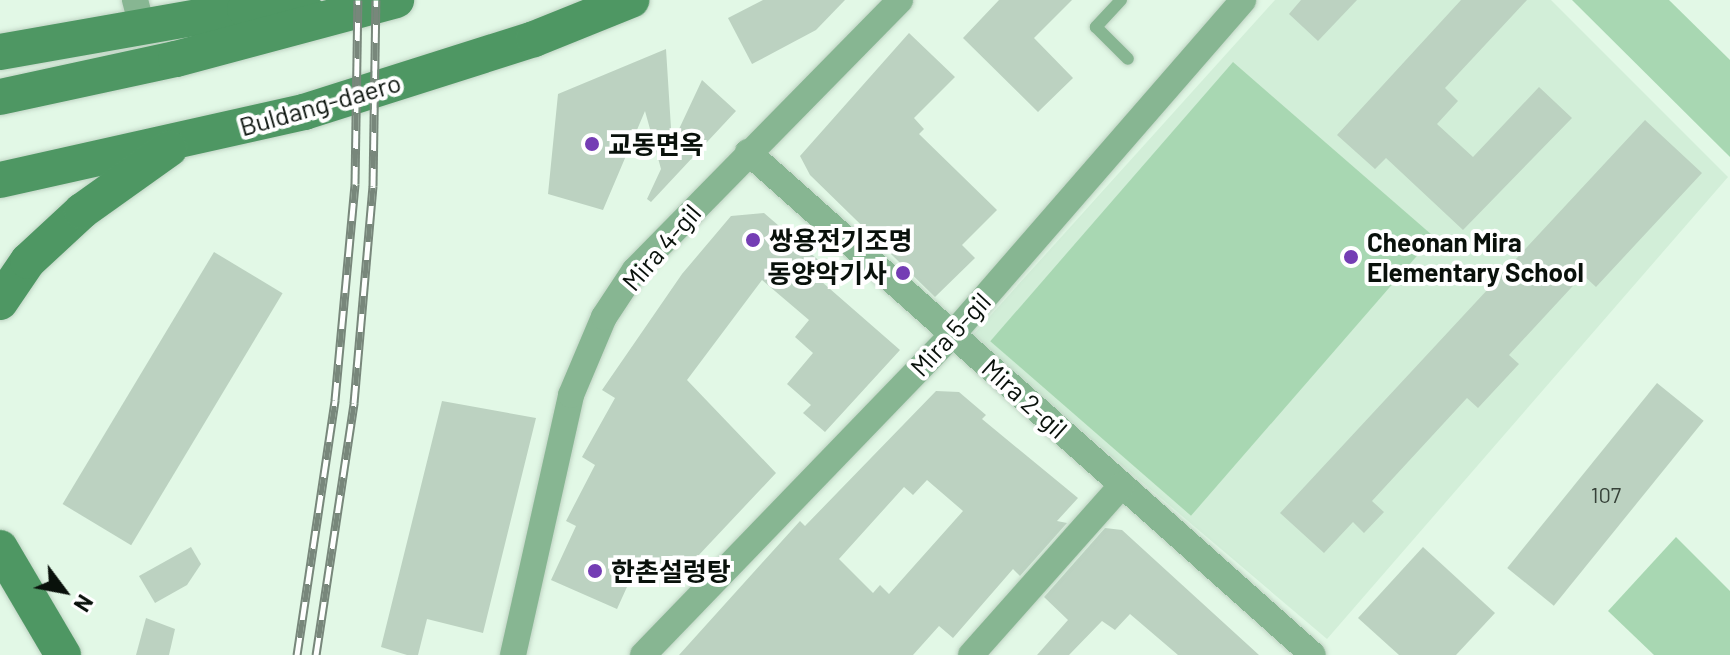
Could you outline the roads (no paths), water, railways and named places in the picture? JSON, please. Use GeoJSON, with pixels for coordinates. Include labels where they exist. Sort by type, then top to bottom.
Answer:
{"type":"FeatureCollection","features":[{"type":"Feature","properties":{"kind":"main road"},"geometry":{"type":"LineString","coordinates":[[0,97],[396,0]]}},
{"type":"Feature","properties":{"kind":"main road","name":"Buldang-daero"},"geometry":{"type":"LineString","coordinates":[[0,180],[304,112],[534,39],[631,0]]}},
{"type":"Feature","properties":{"kind":"main road"},"geometry":{"type":"LineString","coordinates":[[0,52],[139,14],[245,9],[335,17]]}},
{"type":"Feature","properties":{"kind":"main road"},"geometry":{"type":"LineString","coordinates":[[0,302],[28,261],[82,211],[179,141]]}},
{"type":"Feature","properties":{"kind":"main road"},"geometry":{"type":"LineString","coordinates":[[0,548],[63,655]]}},
{"type":"Feature","properties":{"kind":"street","name":"Mira 4-gil"},"geometry":{"type":"LineString","coordinates":[[513,655],[571,395],[604,317],[635,270],[900,0]]}},
{"type":"Feature","properties":{"kind":"street","name":"Mira 5-gil"},"geometry":{"type":"LineString","coordinates":[[643,655],[953,334],[1243,0]]}},
{"type":"Feature","properties":{"kind":"street","name":"Mira 2-gil"},"geometry":{"type":"LineString","coordinates":[[748,152],[1122,485],[1303,652]]}},
{"type":"Feature","properties":{"kind":"street"},"geometry":{"type":"LineString","coordinates":[[971,655],[1122,485]]}},
{"type":"Feature","properties":{"kind":"lane"},"geometry":{"type":"LineString","coordinates":[[1121,0],[1096,27],[1128,59]]}},
{"type":"Feature","properties":{"kind":"railway"},"geometry":{"type":"LineString","coordinates":[[297,655],[335,400],[355,184],[358,0]]}},
{"type":"Feature","properties":{"kind":"railway"},"geometry":{"type":"LineString","coordinates":[[316,655],[354,403],[373,186],[376,0]]}},
{"type":"Feature","properties":{"kind":"place","name":"교동면옥"},"geometry":{"type":"Point","coordinates":[592,144]}},
{"type":"Feature","properties":{"kind":"place","name":"쌍용전기조명"},"geometry":{"type":"Point","coordinates":[753,240]}},
{"type":"Feature","properties":{"kind":"place","name":"Cheonan Mira Elementary School"},"geometry":{"type":"Point","coordinates":[1351,257]}},
{"type":"Feature","properties":{"kind":"place","name":"동양악기사"},"geometry":{"type":"Point","coordinates":[903,273]}},
{"type":"Feature","properties":{"kind":"place","name":"한촌설렁탕"},"geometry":{"type":"Point","coordinates":[595,571]}}]}
